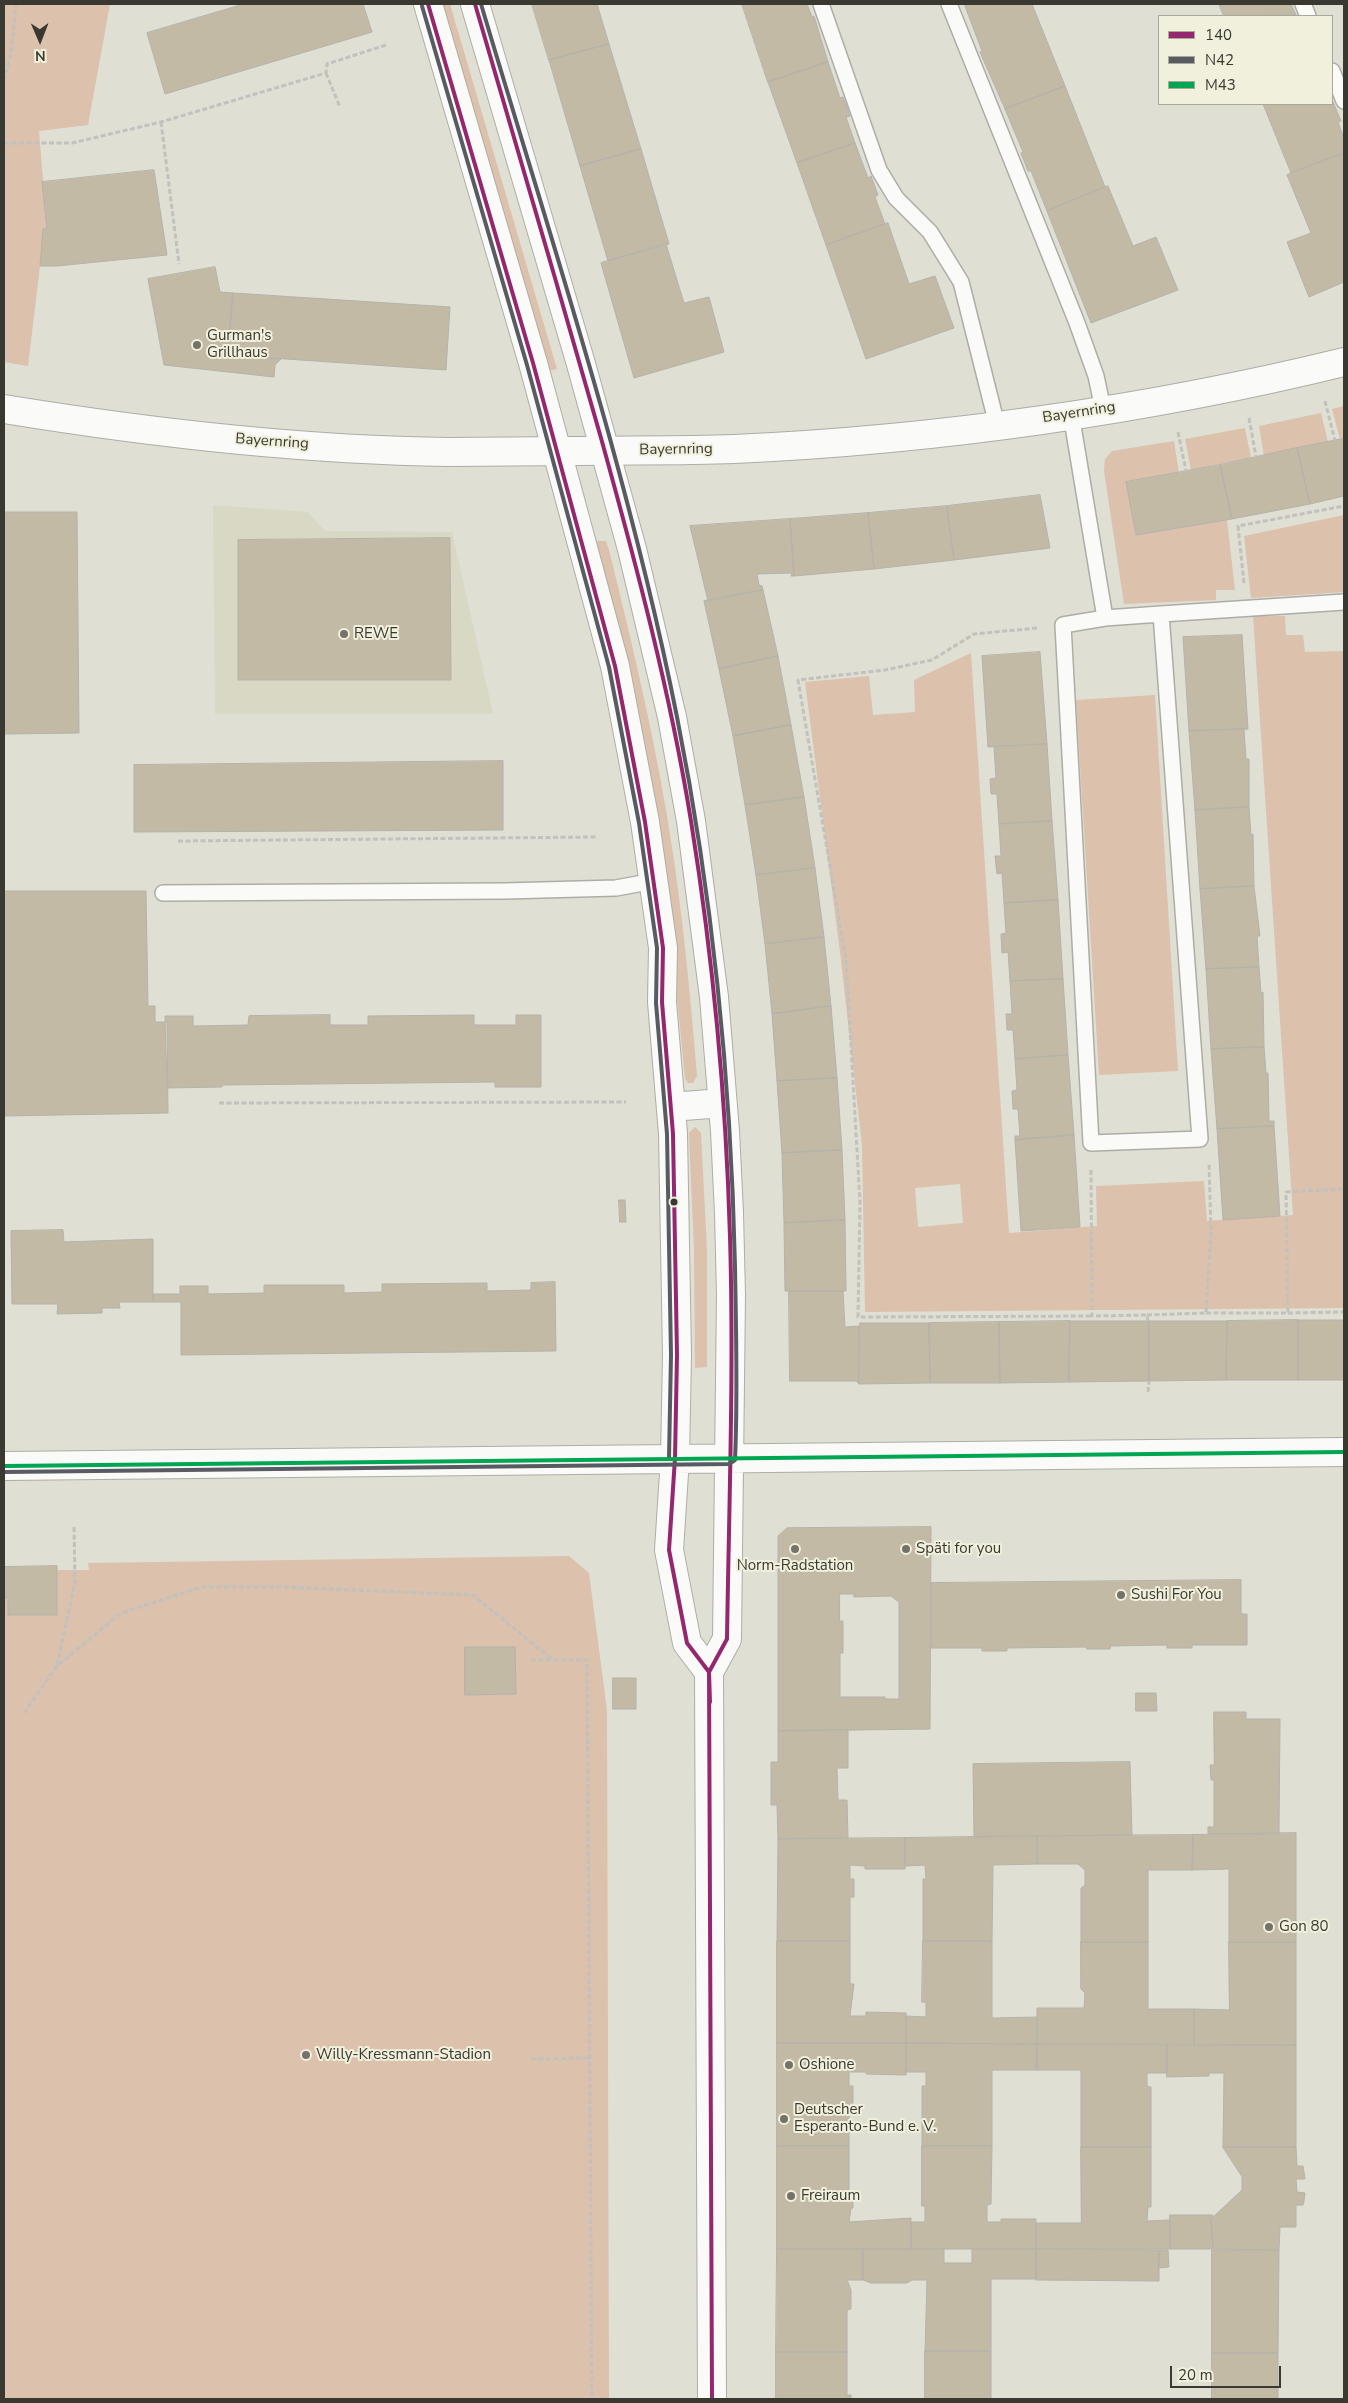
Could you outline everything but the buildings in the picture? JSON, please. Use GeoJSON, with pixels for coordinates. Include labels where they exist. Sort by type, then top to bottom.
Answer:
{"type":"FeatureCollection","features":[{"type":"Feature","properties":{"kind":"main road"},"geometry":{"type":"LineString","coordinates":[[428,4],[556,451],[615,666],[654,881],[663,948],[662,1002],[671,1107],[677,1355],[675,1458],[669,1550],[687,1643],[709,1672]]}},
{"type":"Feature","properties":{"kind":"main road"},"geometry":{"type":"LineString","coordinates":[[475,4],[605,450],[654,637],[691,821],[713,988],[722,1103],[731,1295],[727,1639],[709,1672],[712,2399]]}},
{"type":"Feature","properties":{"kind":"main road","name":"Bayernring"},"geometry":{"type":"LineString","coordinates":[[4,409],[226,439],[448,452],[775,446],[997,425],[1103,409],[1238,385],[1344,362]]}},
{"type":"Feature","properties":{"kind":"main road"},"geometry":{"type":"LineString","coordinates":[[671,1107],[722,1103]]}},
{"type":"Feature","properties":{"kind":"main road"},"geometry":{"type":"LineString","coordinates":[[4,1466],[1344,1452]]}},
{"type":"Feature","properties":{"kind":"lane"},"geometry":{"type":"LineString","coordinates":[[821,4],[879,170],[896,198],[930,232],[961,282],[997,425]]}},
{"type":"Feature","properties":{"kind":"lane"},"geometry":{"type":"LineString","coordinates":[[949,4],[1077,323],[1096,376],[1103,409]]}},
{"type":"Feature","properties":{"kind":"lane"},"geometry":{"type":"LineString","coordinates":[[1333,74],[1344,101]]}},
{"type":"Feature","properties":{"kind":"lane"},"geometry":{"type":"LineString","coordinates":[[1071,414],[1105,618]]}},
{"type":"Feature","properties":{"kind":"lane"},"geometry":{"type":"LineString","coordinates":[[1161,614],[1200,1139],[1091,1143],[1063,625],[1105,618],[1161,614],[1246,608],[1344,602]]}},
{"type":"Feature","properties":{"kind":"lane"},"geometry":{"type":"LineString","coordinates":[[163,893],[505,891],[616,888],[654,881]]}},
{"type":"Feature","properties":{"kind":"path"},"geometry":{"type":"LineString","coordinates":[[4,81],[11,53],[16,4]]}},
{"type":"Feature","properties":{"kind":"path"},"geometry":{"type":"LineString","coordinates":[[340,107],[326,74],[327,64],[386,45]]}},
{"type":"Feature","properties":{"kind":"path"},"geometry":{"type":"LineString","coordinates":[[4,143],[72,143],[161,122],[326,74]]}},
{"type":"Feature","properties":{"kind":"path"},"geometry":{"type":"LineString","coordinates":[[161,122],[179,264]]}},
{"type":"Feature","properties":{"kind":"path"},"geometry":{"type":"LineString","coordinates":[[1325,401],[1335,441]]}},
{"type":"Feature","properties":{"kind":"path"},"geometry":{"type":"LineString","coordinates":[[1249,418],[1256,457]]}},
{"type":"Feature","properties":{"kind":"path"},"geometry":{"type":"LineString","coordinates":[[1178,432],[1186,471]]}},
{"type":"Feature","properties":{"kind":"path"},"geometry":{"type":"LineString","coordinates":[[1246,608],[1238,526],[1344,506]]}},
{"type":"Feature","properties":{"kind":"path"},"geometry":{"type":"LineString","coordinates":[[1063,625],[974,634],[932,660],[885,670],[798,680],[846,960],[860,1202],[858,1317],[1344,1312]]}},
{"type":"Feature","properties":{"kind":"path"},"geometry":{"type":"LineString","coordinates":[[178,841],[596,837]]}},
{"type":"Feature","properties":{"kind":"path"},"geometry":{"type":"LineString","coordinates":[[219,1103],[626,1102]]}},
{"type":"Feature","properties":{"kind":"path"},"geometry":{"type":"LineString","coordinates":[[1091,1143],[1092,1316]]}},
{"type":"Feature","properties":{"kind":"path"},"geometry":{"type":"LineString","coordinates":[[1288,1313],[1286,1192],[1344,1188]]}},
{"type":"Feature","properties":{"kind":"path"},"geometry":{"type":"LineString","coordinates":[[1206,1314],[1211,1200]]}},
{"type":"Feature","properties":{"kind":"path"},"geometry":{"type":"LineString","coordinates":[[1148,1315],[1148,1321]]}},
{"type":"Feature","properties":{"kind":"path"},"geometry":{"type":"LineString","coordinates":[[1148,1392],[1149,1381]]}},
{"type":"Feature","properties":{"kind":"path"},"geometry":{"type":"LineString","coordinates":[[57,1666],[75,1583],[74,1525]]}},
{"type":"Feature","properties":{"kind":"path"},"geometry":{"type":"LineString","coordinates":[[24,1713],[57,1666],[121,1613],[201,1587],[282,1587],[473,1595],[554,1660]]}},
{"type":"Feature","properties":{"kind":"path"},"geometry":{"type":"LineString","coordinates":[[531,1660],[587,1660],[592,2399]]}},
{"type":"Feature","properties":{"kind":"path"},"geometry":{"type":"LineString","coordinates":[[531,2059],[590,2058]]}},
{"type":"Feature","properties":{"kind":"shaded area"},"geometry":{"type":"Polygon","coordinates":[[[4,4],[110,4],[88,125],[39,131],[47,229],[40,266],[28,366],[4,362],[4,4]]]}},
{"type":"Feature","properties":{"kind":"shaded area"},"geometry":{"type":"Polygon","coordinates":[[[438,4],[450,4],[557,369],[546,371],[438,4]]]}},
{"type":"Feature","properties":{"kind":"shaded area"},"geometry":{"type":"Polygon","coordinates":[[[1344,406],[1344,439],[1340,439],[1332,409],[1344,406]]]}},
{"type":"Feature","properties":{"kind":"shaded area"},"geometry":{"type":"Polygon","coordinates":[[[1321,413],[1328,442],[1264,456],[1259,426],[1321,413]]]}},
{"type":"Feature","properties":{"kind":"shaded area"},"geometry":{"type":"Polygon","coordinates":[[[1245,428],[1251,458],[1191,470],[1185,439],[1245,428]]]}},
{"type":"Feature","properties":{"kind":"shaded area"},"geometry":{"type":"Polygon","coordinates":[[[1174,441],[1179,473],[1127,482],[1136,535],[1227,520],[1235,590],[1216,590],[1216,600],[1124,604],[1104,471],[1105,459],[1112,451],[1174,441]]]}},
{"type":"Feature","properties":{"kind":"shaded area","name":"REWE"},"geometry":{"type":"Polygon","coordinates":[[[213,505],[308,512],[325,531],[452,532],[493,714],[215,714],[213,505]]]}},
{"type":"Feature","properties":{"kind":"shaded area"},"geometry":{"type":"Polygon","coordinates":[[[1344,515],[1344,592],[1251,598],[1244,536],[1344,515]]]}},
{"type":"Feature","properties":{"kind":"shaded area"},"geometry":{"type":"Polygon","coordinates":[[[595,541],[606,541],[609,550],[653,740],[667,816],[687,965],[697,1076],[693,1083],[688,1083],[685,1078],[671,936],[595,541]]]}},
{"type":"Feature","properties":{"kind":"shaded area"},"geometry":{"type":"Polygon","coordinates":[[[1253,616],[1285,616],[1286,635],[1303,635],[1305,652],[1344,651],[1344,1308],[865,1312],[862,1145],[840,952],[805,682],[869,676],[873,715],[915,712],[914,680],[971,653],[1009,1233],[1097,1226],[1096,1186],[1204,1181],[1207,1221],[1293,1215],[1253,616]],[[960,1184],[915,1188],[918,1227],[963,1223],[960,1184]]]}},
{"type":"Feature","properties":{"kind":"shaded area"},"geometry":{"type":"Polygon","coordinates":[[[1155,695],[1178,1071],[1099,1075],[1076,700],[1155,695]]]}},
{"type":"Feature","properties":{"kind":"shaded area"},"geometry":{"type":"Polygon","coordinates":[[[695,1127],[701,1133],[707,1250],[707,1367],[695,1368],[694,1251],[689,1133],[695,1127]]]}},
{"type":"Feature","properties":{"kind":"shaded area","name":"Willy-Kressmann-Stadion"},"geometry":{"type":"Polygon","coordinates":[[[569,1556],[589,1573],[607,1710],[609,2399],[4,2399],[4,1567],[57,1566],[57,1570],[89,1570],[88,1563],[569,1556]]]}},
{"type":"Feature","properties":{"kind":"transit line","name":"140"},"geometry":{"type":"LineString","coordinates":[[428,4],[533,363],[615,666],[645,822],[663,948],[662,1002],[673,1134],[677,1355],[675,1458],[669,1550],[687,1643],[709,1672],[712,2399]]}},
{"type":"Feature","properties":{"kind":"transit line","name":"140"},"geometry":{"type":"LineString","coordinates":[[475,4],[586,384],[639,580],[663,676],[683,772],[699,873],[712,976],[722,1080],[728,1185],[732,1338],[727,1639],[709,1672],[710,1702]]}},
{"type":"Feature","properties":{"kind":"transit line","name":"N42"},"geometry":{"type":"LineString","coordinates":[[4,1472],[729,1464],[735,1460],[736,1314],[729,1128],[718,990],[701,853],[690,785],[658,627],[612,447],[481,4]]}},
{"type":"Feature","properties":{"kind":"transit line","name":"N42"},"geometry":{"type":"LineString","coordinates":[[422,6],[527,365],[609,667],[639,823],[657,948],[656,1003],[667,1134],[671,1355],[669,1458]]}},
{"type":"Feature","properties":{"kind":"transit line","name":"M43"},"geometry":{"type":"LineString","coordinates":[[4,1466],[1344,1452]]}},
{"type":"Feature","properties":{"kind":"place","name":"Gurman's Grillhaus"},"geometry":{"type":"Point","coordinates":[197,345]}},
{"type":"Feature","properties":{"kind":"place","name":"REWE"},"geometry":{"type":"Point","coordinates":[344,634]}},
{"type":"Feature","properties":{"kind":"place","name":"Norm-Radstation"},"geometry":{"type":"Point","coordinates":[795,1549]}},
{"type":"Feature","properties":{"kind":"place","name":"Späti for you"},"geometry":{"type":"Point","coordinates":[906,1549]}},
{"type":"Feature","properties":{"kind":"place","name":"Sushi For You"},"geometry":{"type":"Point","coordinates":[1121,1595]}},
{"type":"Feature","properties":{"kind":"place","name":"Gon 80"},"geometry":{"type":"Point","coordinates":[1269,1927]}},
{"type":"Feature","properties":{"kind":"place","name":"Willy-Kressmann-Stadion"},"geometry":{"type":"Point","coordinates":[306,2055]}},
{"type":"Feature","properties":{"kind":"place","name":"Oshione"},"geometry":{"type":"Point","coordinates":[789,2065]}},
{"type":"Feature","properties":{"kind":"place","name":"Deutscher Esperanto-Bund e. V."},"geometry":{"type":"Point","coordinates":[784,2119]}},
{"type":"Feature","properties":{"kind":"place","name":"Freiraum"},"geometry":{"type":"Point","coordinates":[791,2196]}}]}
